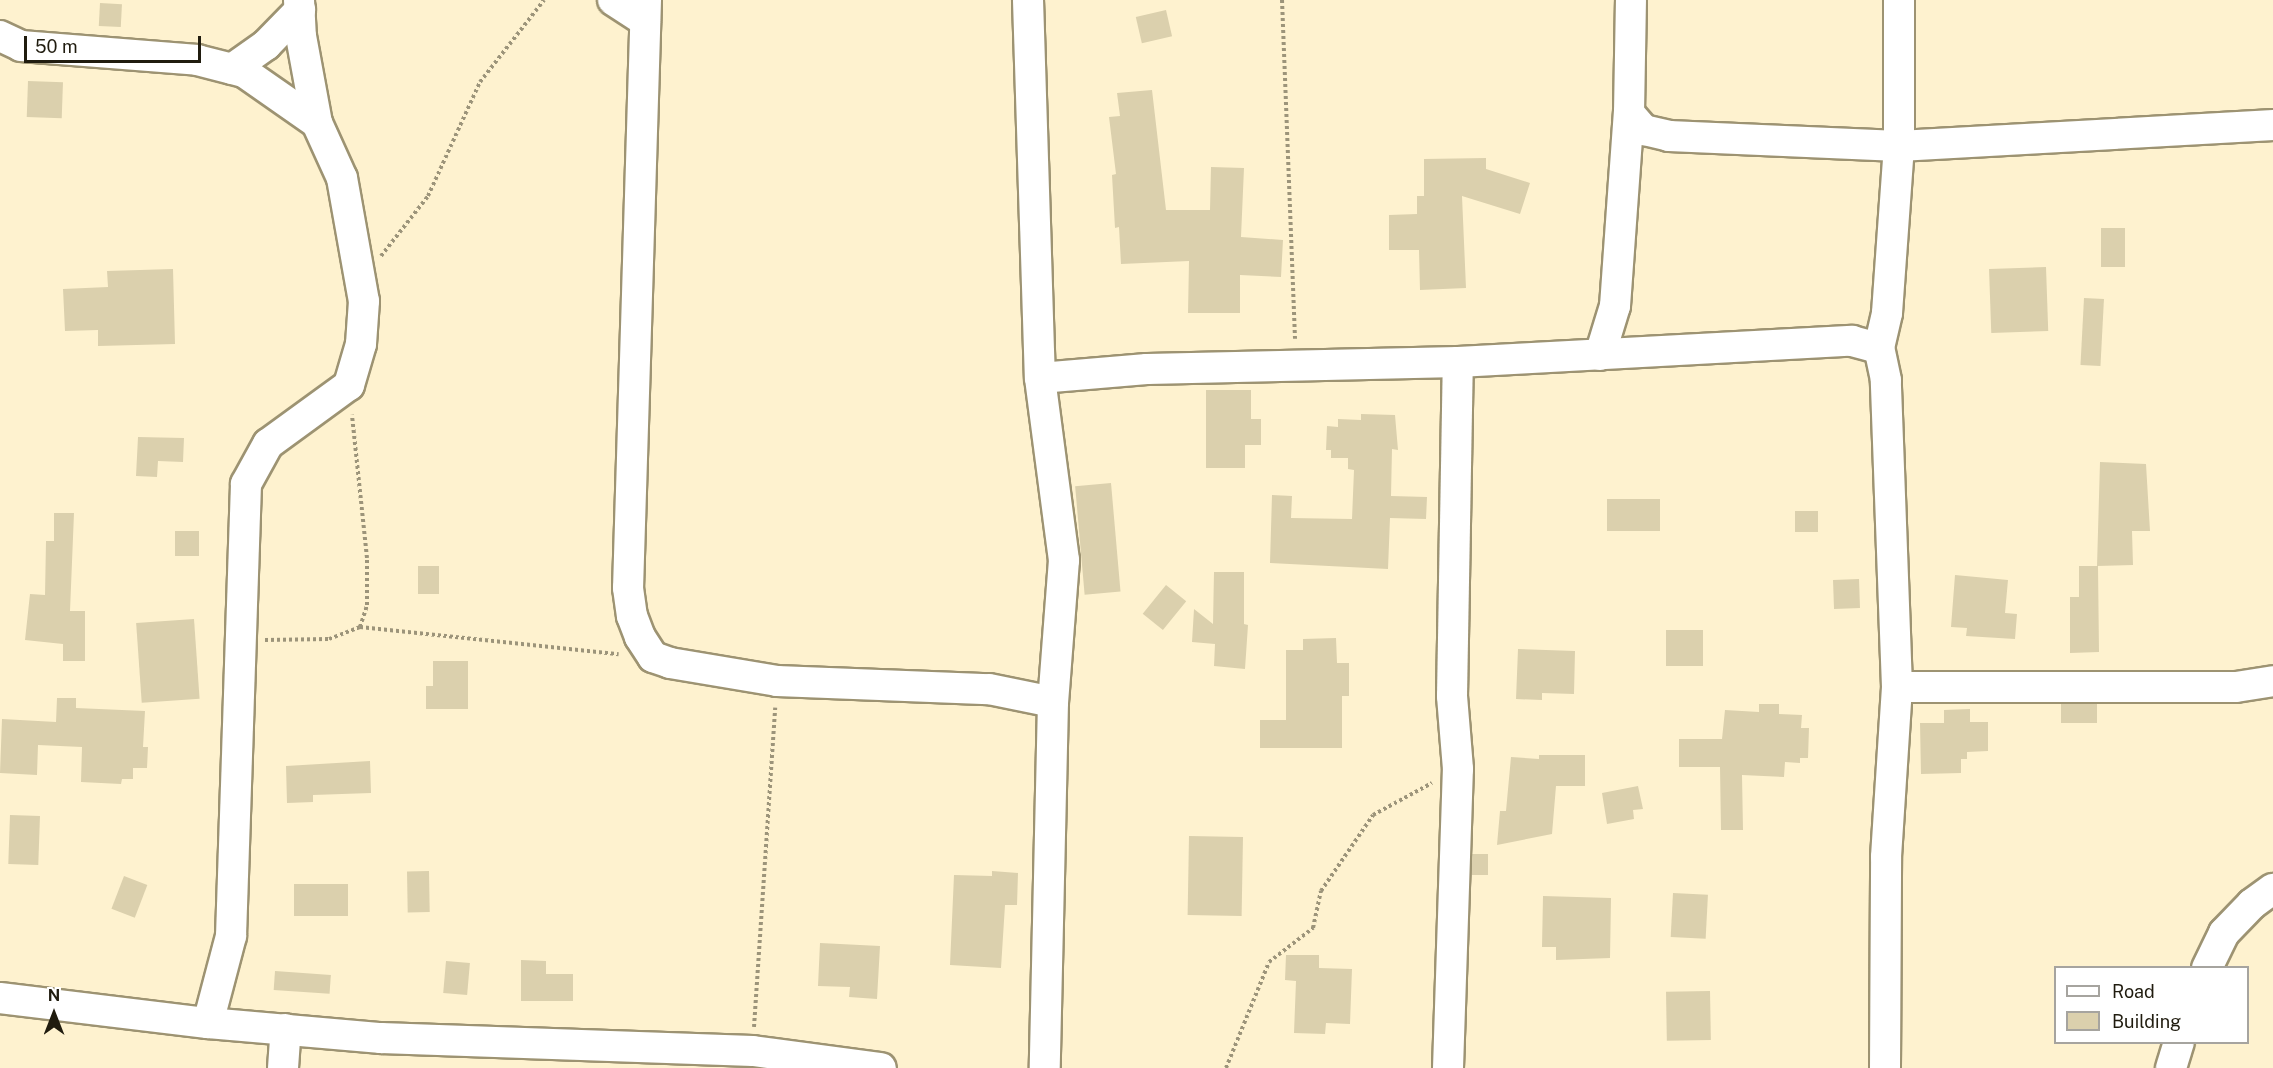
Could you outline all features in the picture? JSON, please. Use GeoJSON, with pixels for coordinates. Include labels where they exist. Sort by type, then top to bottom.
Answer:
{"type":"FeatureCollection","features":[{"type":"Feature","properties":{"kind":"street"},"geometry":{"type":"LineString","coordinates":[[613,0],[645,10],[628,588],[632,616],[653,657],[777,681],[989,689],[1053,702]]}},
{"type":"Feature","properties":{"kind":"street"},"geometry":{"type":"LineString","coordinates":[[1028,0],[1040,378],[1064,560],[1053,702],[1045,1068]]}},
{"type":"Feature","properties":{"kind":"street"},"geometry":{"type":"LineString","coordinates":[[1600,355],[1615,306],[1629,113],[1631,0]]}},
{"type":"Feature","properties":{"kind":"street"},"geometry":{"type":"LineString","coordinates":[[1885,1068],[1886,857],[1897,687],[1886,380],[1879,348],[1887,313],[1899,146],[1899,0]]}},
{"type":"Feature","properties":{"kind":"street"},"geometry":{"type":"LineString","coordinates":[[232,69],[266,45],[300,5]]}},
{"type":"Feature","properties":{"kind":"street"},"geometry":{"type":"LineString","coordinates":[[208,1023],[231,936],[237,824],[242,540],[246,484],[252,468],[268,444],[349,385],[361,344],[364,301],[342,178],[317,123],[301,36],[300,5]]}},
{"type":"Feature","properties":{"kind":"street"},"geometry":{"type":"LineString","coordinates":[[0,36],[21,46],[197,60],[232,69],[281,95],[317,123]]}},
{"type":"Feature","properties":{"kind":"street"},"geometry":{"type":"LineString","coordinates":[[1629,113],[1644,130],[1669,136],[1899,146],[2273,124]]}},
{"type":"Feature","properties":{"kind":"street"},"geometry":{"type":"LineString","coordinates":[[1040,378],[1296,364],[1458,362],[1852,341],[1879,348]]}},
{"type":"Feature","properties":{"kind":"street"},"geometry":{"type":"LineString","coordinates":[[1448,1068],[1458,769],[1452,696],[1458,362]]}},
{"type":"Feature","properties":{"kind":"street"},"geometry":{"type":"LineString","coordinates":[[1897,687],[2236,687],[2273,681]]}},
{"type":"Feature","properties":{"kind":"street"},"geometry":{"type":"LineString","coordinates":[[2207,966],[2224,933],[2252,904],[2273,889]]}},
{"type":"Feature","properties":{"kind":"street"},"geometry":{"type":"LineString","coordinates":[[0,998],[208,1023],[381,1038],[753,1051],[864,1067]]}},
{"type":"Feature","properties":{"kind":"street"},"geometry":{"type":"LineString","coordinates":[[284,1068],[286,1029]]}},
{"type":"Feature","properties":{"kind":"street"},"geometry":{"type":"LineString","coordinates":[[2171,1068],[2178,1044]]}},
{"type":"Feature","properties":{"kind":"path"},"geometry":{"type":"LineString","coordinates":[[360,280],[428,196],[480,82],[544,0]]}},
{"type":"Feature","properties":{"kind":"path"},"geometry":{"type":"LineString","coordinates":[[1282,0],[1296,364]]}},
{"type":"Feature","properties":{"kind":"path"},"geometry":{"type":"LineString","coordinates":[[349,385],[367,558],[367,605],[360,627]]}},
{"type":"Feature","properties":{"kind":"path"},"geometry":{"type":"LineString","coordinates":[[240,640],[329,639],[360,627],[653,657]]}},
{"type":"Feature","properties":{"kind":"path"},"geometry":{"type":"LineString","coordinates":[[753,1051],[777,681]]}},
{"type":"Feature","properties":{"kind":"path"},"geometry":{"type":"LineString","coordinates":[[1226,1068],[1269,962],[1313,928],[1321,891],[1373,815],[1458,769]]}},
{"type":"Feature","properties":{"kind":"building"},"geometry":{"type":"Polygon","coordinates":[[[100,3],[122,4],[121,27],[99,26],[100,3]]]}},
{"type":"Feature","properties":{"kind":"building"},"geometry":{"type":"Polygon","coordinates":[[[1166,10],[1172,36],[1142,43],[1136,17],[1166,10]]]}},
{"type":"Feature","properties":{"kind":"building"},"geometry":{"type":"Polygon","coordinates":[[[28,81],[63,82],[62,118],[27,117],[28,81]]]}},
{"type":"Feature","properties":{"kind":"building"},"geometry":{"type":"Polygon","coordinates":[[[1152,90],[1166,210],[1210,210],[1211,167],[1244,168],[1241,237],[1283,240],[1281,277],[1240,275],[1240,313],[1188,313],[1189,261],[1121,264],[1119,227],[1115,228],[1112,175],[1116,174],[1109,117],[1120,116],[1117,93],[1152,90]]]}},
{"type":"Feature","properties":{"kind":"building"},"geometry":{"type":"Polygon","coordinates":[[[1486,158],[1486,169],[1530,183],[1520,214],[1462,196],[1466,288],[1420,290],[1419,250],[1389,250],[1389,215],[1417,214],[1417,196],[1424,196],[1424,159],[1486,158]]]}},
{"type":"Feature","properties":{"kind":"building"},"geometry":{"type":"Polygon","coordinates":[[[2101,228],[2125,228],[2125,267],[2101,267],[2101,228]]]}},
{"type":"Feature","properties":{"kind":"building"},"geometry":{"type":"Polygon","coordinates":[[[2046,267],[2048,331],[1991,333],[1989,269],[2046,267]]]}},
{"type":"Feature","properties":{"kind":"building"},"geometry":{"type":"Polygon","coordinates":[[[173,269],[175,344],[98,346],[98,330],[65,331],[63,289],[108,287],[107,271],[173,269]]]}},
{"type":"Feature","properties":{"kind":"building"},"geometry":{"type":"Polygon","coordinates":[[[2084,298],[2104,299],[2100,366],[2080,365],[2084,298]]]}},
{"type":"Feature","properties":{"kind":"building"},"geometry":{"type":"Polygon","coordinates":[[[1206,390],[1251,390],[1251,419],[1261,419],[1261,445],[1245,445],[1245,468],[1206,468],[1206,390]]]}},
{"type":"Feature","properties":{"kind":"building"},"geometry":{"type":"Polygon","coordinates":[[[1361,414],[1395,415],[1398,450],[1392,449],[1391,496],[1427,497],[1426,519],[1390,518],[1388,569],[1270,563],[1272,495],[1292,496],[1291,518],[1352,519],[1354,470],[1348,469],[1348,458],[1331,458],[1331,450],[1326,450],[1327,426],[1338,427],[1338,419],[1361,420],[1361,414]]]}},
{"type":"Feature","properties":{"kind":"building"},"geometry":{"type":"Polygon","coordinates":[[[138,437],[184,438],[183,462],[158,461],[157,477],[136,476],[138,437]]]}},
{"type":"Feature","properties":{"kind":"building"},"geometry":{"type":"Polygon","coordinates":[[[2100,462],[2146,464],[2150,531],[2132,531],[2133,565],[2097,566],[2100,462]]]}},
{"type":"Feature","properties":{"kind":"building"},"geometry":{"type":"Polygon","coordinates":[[[1111,483],[1120,592],[1085,595],[1075,486],[1111,483]]]}},
{"type":"Feature","properties":{"kind":"building"},"geometry":{"type":"Polygon","coordinates":[[[1607,499],[1660,499],[1660,531],[1607,531],[1607,499]]]}},
{"type":"Feature","properties":{"kind":"building"},"geometry":{"type":"Polygon","coordinates":[[[1795,511],[1818,511],[1818,532],[1795,532],[1795,511]]]}},
{"type":"Feature","properties":{"kind":"building"},"geometry":{"type":"Polygon","coordinates":[[[54,513],[74,513],[70,611],[85,611],[85,661],[63,661],[63,644],[25,640],[30,594],[45,595],[46,541],[54,541],[54,513]]]}},
{"type":"Feature","properties":{"kind":"building"},"geometry":{"type":"Polygon","coordinates":[[[175,531],[199,531],[199,556],[175,556],[175,531]]]}},
{"type":"Feature","properties":{"kind":"building"},"geometry":{"type":"Polygon","coordinates":[[[418,566],[439,566],[439,594],[418,594],[418,566]]]}},
{"type":"Feature","properties":{"kind":"building"},"geometry":{"type":"Polygon","coordinates":[[[2079,566],[2098,566],[2099,652],[2070,653],[2070,597],[2079,597],[2079,566]]]}},
{"type":"Feature","properties":{"kind":"building"},"geometry":{"type":"Polygon","coordinates":[[[1214,572],[1244,572],[1244,624],[1248,625],[1245,669],[1214,666],[1215,644],[1192,642],[1194,609],[1213,624],[1214,572]]]}},
{"type":"Feature","properties":{"kind":"building"},"geometry":{"type":"Polygon","coordinates":[[[1955,575],[2008,580],[2005,613],[2017,614],[2015,639],[1966,636],[1967,628],[1951,627],[1955,575]]]}},
{"type":"Feature","properties":{"kind":"building"},"geometry":{"type":"Polygon","coordinates":[[[1859,579],[1860,608],[1834,609],[1833,580],[1859,579]]]}},
{"type":"Feature","properties":{"kind":"building"},"geometry":{"type":"Polygon","coordinates":[[[1166,585],[1186,601],[1163,630],[1143,614],[1166,585]]]}},
{"type":"Feature","properties":{"kind":"building"},"geometry":{"type":"Polygon","coordinates":[[[194,619],[200,699],[142,703],[136,623],[194,619]]]}},
{"type":"Feature","properties":{"kind":"building"},"geometry":{"type":"Polygon","coordinates":[[[1666,630],[1703,630],[1703,666],[1666,666],[1666,630]]]}},
{"type":"Feature","properties":{"kind":"building"},"geometry":{"type":"Polygon","coordinates":[[[1336,638],[1337,663],[1349,663],[1349,696],[1342,696],[1342,748],[1260,748],[1260,720],[1286,720],[1286,650],[1303,650],[1303,639],[1336,638]]]}},
{"type":"Feature","properties":{"kind":"building"},"geometry":{"type":"Polygon","coordinates":[[[1518,649],[1575,651],[1574,694],[1542,693],[1542,700],[1516,699],[1518,649]]]}},
{"type":"Feature","properties":{"kind":"building"},"geometry":{"type":"Polygon","coordinates":[[[433,661],[468,661],[468,709],[426,709],[426,686],[433,686],[433,661]]]}},
{"type":"Feature","properties":{"kind":"building"},"geometry":{"type":"Polygon","coordinates":[[[57,698],[76,698],[76,708],[145,711],[143,747],[148,747],[147,768],[133,768],[133,779],[122,779],[121,784],[81,782],[82,747],[38,745],[37,775],[0,773],[2,719],[56,722],[57,698]]]}},
{"type":"Feature","properties":{"kind":"building"},"geometry":{"type":"Polygon","coordinates":[[[1759,704],[1779,704],[1779,714],[1802,715],[1801,728],[1809,728],[1808,758],[1800,758],[1800,763],[1785,762],[1784,777],[1742,775],[1743,830],[1721,830],[1720,767],[1679,767],[1679,739],[1722,739],[1725,710],[1759,712],[1759,704]]]}},
{"type":"Feature","properties":{"kind":"building"},"geometry":{"type":"Polygon","coordinates":[[[2061,704],[2097,704],[2097,723],[2061,723],[2061,704]]]}},
{"type":"Feature","properties":{"kind":"building"},"geometry":{"type":"Polygon","coordinates":[[[1970,709],[1970,722],[1988,722],[1988,751],[1967,752],[1967,759],[1961,759],[1961,773],[1921,774],[1920,723],[1944,723],[1944,710],[1970,709]]]}},
{"type":"Feature","properties":{"kind":"building"},"geometry":{"type":"Polygon","coordinates":[[[1539,755],[1585,755],[1585,786],[1556,786],[1552,834],[1497,845],[1500,811],[1506,811],[1511,757],[1539,759],[1539,755]]]}},
{"type":"Feature","properties":{"kind":"building"},"geometry":{"type":"Polygon","coordinates":[[[370,761],[371,793],[313,795],[313,802],[287,803],[286,766],[370,761]]]}},
{"type":"Feature","properties":{"kind":"building"},"geometry":{"type":"Polygon","coordinates":[[[1638,786],[1643,809],[1633,810],[1634,819],[1607,824],[1602,793],[1638,786]]]}},
{"type":"Feature","properties":{"kind":"building"},"geometry":{"type":"Polygon","coordinates":[[[10,815],[40,816],[38,865],[8,864],[10,815]]]}},
{"type":"Feature","properties":{"kind":"building"},"geometry":{"type":"Polygon","coordinates":[[[1189,836],[1243,837],[1242,916],[1188,915],[1189,836]]]}},
{"type":"Feature","properties":{"kind":"building"},"geometry":{"type":"Polygon","coordinates":[[[1472,854],[1488,854],[1488,875],[1472,875],[1472,854]]]}},
{"type":"Feature","properties":{"kind":"building"},"geometry":{"type":"Polygon","coordinates":[[[407,871],[429,871],[430,912],[408,912],[407,871]]]}},
{"type":"Feature","properties":{"kind":"building"},"geometry":{"type":"Polygon","coordinates":[[[992,871],[1018,873],[1017,905],[1005,905],[1001,968],[950,965],[954,875],[992,876],[992,871]]]}},
{"type":"Feature","properties":{"kind":"building"},"geometry":{"type":"Polygon","coordinates":[[[124,876],[147,885],[135,918],[111,909],[124,876]]]}},
{"type":"Feature","properties":{"kind":"building"},"geometry":{"type":"Polygon","coordinates":[[[294,884],[348,884],[348,916],[294,916],[294,884]]]}},
{"type":"Feature","properties":{"kind":"building"},"geometry":{"type":"Polygon","coordinates":[[[1673,893],[1708,895],[1706,939],[1671,937],[1673,893]]]}},
{"type":"Feature","properties":{"kind":"building"},"geometry":{"type":"Polygon","coordinates":[[[1543,896],[1611,898],[1610,958],[1556,960],[1556,947],[1542,947],[1543,896]]]}},
{"type":"Feature","properties":{"kind":"building"},"geometry":{"type":"Polygon","coordinates":[[[820,943],[880,946],[877,999],[849,997],[850,987],[818,986],[820,943]]]}},
{"type":"Feature","properties":{"kind":"building"},"geometry":{"type":"Polygon","coordinates":[[[1286,955],[1319,955],[1319,968],[1352,969],[1350,1024],[1326,1023],[1325,1034],[1294,1033],[1296,981],[1285,980],[1286,955]]]}},
{"type":"Feature","properties":{"kind":"building"},"geometry":{"type":"Polygon","coordinates":[[[521,960],[546,961],[546,974],[573,974],[573,1001],[521,1001],[521,960]]]}},
{"type":"Feature","properties":{"kind":"building"},"geometry":{"type":"Polygon","coordinates":[[[446,961],[470,963],[467,995],[443,993],[446,961]]]}},
{"type":"Feature","properties":{"kind":"building"},"geometry":{"type":"Polygon","coordinates":[[[275,971],[331,975],[330,994],[274,990],[275,971]]]}},
{"type":"Feature","properties":{"kind":"building"},"geometry":{"type":"Polygon","coordinates":[[[1710,991],[1711,1040],[1667,1041],[1666,992],[1710,991]]]}}]}
